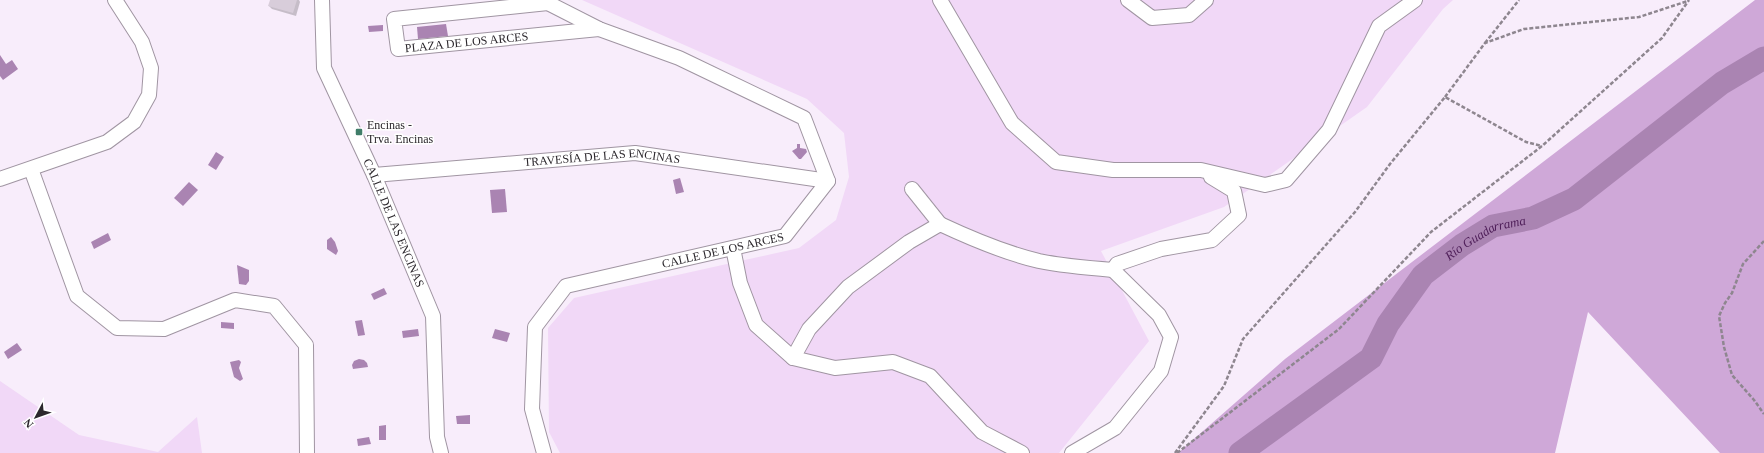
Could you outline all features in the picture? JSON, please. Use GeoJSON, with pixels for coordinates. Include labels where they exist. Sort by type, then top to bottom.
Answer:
{"type":"FeatureCollection","features":[{"type":"Feature","properties":{"kind":"street"},"geometry":{"type":"LineString","coordinates":[[0,179],[107,142],[134,122],[150,95],[150,68],[142,42],[115,0]]}},
{"type":"Feature","properties":{"kind":"street","name":"CALLE DE LAS ENCINAS"},"geometry":{"type":"LineString","coordinates":[[322,0],[324,68],[374,175],[433,316],[437,437],[440,453]]}},
{"type":"Feature","properties":{"kind":"street"},"geometry":{"type":"LineString","coordinates":[[940,0],[1012,123],[1056,162],[1113,170],[1201,170],[1265,185],[1286,180],[1329,130],[1379,26],[1416,0]]}},
{"type":"Feature","properties":{"kind":"street"},"geometry":{"type":"LineString","coordinates":[[1128,0],[1152,18],[1189,15],[1206,0]]}},
{"type":"Feature","properties":{"kind":"street"},"geometry":{"type":"LineString","coordinates":[[548,1],[599,30],[679,58],[804,118],[828,181]]}},
{"type":"Feature","properties":{"kind":"street","name":"PLAZA DE LOS ARCES"},"geometry":{"type":"LineString","coordinates":[[548,1],[394,19],[398,49],[599,30]]}},
{"type":"Feature","properties":{"kind":"street","name":"TRAVESÍA DE LAS ENCINAS"},"geometry":{"type":"LineString","coordinates":[[374,175],[635,153],[828,181]]}},
{"type":"Feature","properties":{"kind":"street"},"geometry":{"type":"LineString","coordinates":[[31,168],[76,296],[117,328],[164,329],[236,300],[274,306],[306,345],[307,453]]}},
{"type":"Feature","properties":{"kind":"street"},"geometry":{"type":"LineString","coordinates":[[1112,270],[1117,264],[1161,249],[1212,240],[1239,216],[1234,190],[1201,170]]}},
{"type":"Feature","properties":{"kind":"street","name":"CALLE DE LOS ARCES"},"geometry":{"type":"LineString","coordinates":[[544,453],[532,409],[535,327],[566,286],[785,236],[828,181]]}},
{"type":"Feature","properties":{"kind":"street"},"geometry":{"type":"LineString","coordinates":[[912,189],[940,224],[984,244],[1038,260],[1078,267],[1112,270],[1159,315],[1171,337],[1161,371],[1115,428],[1072,453]]}},
{"type":"Feature","properties":{"kind":"street"},"geometry":{"type":"LineString","coordinates":[[793,358],[809,329],[848,287],[909,242],[940,224]]}},
{"type":"Feature","properties":{"kind":"street"},"geometry":{"type":"LineString","coordinates":[[733,248],[740,283],[756,325],[793,358],[835,368],[893,362],[930,376],[982,432],[1022,453]]}},
{"type":"Feature","properties":{"kind":"path"},"geometry":{"type":"LineString","coordinates":[[1176,453],[1224,386],[1243,339],[1355,212],[1390,164],[1519,0]]}},
{"type":"Feature","properties":{"kind":"path"},"geometry":{"type":"LineString","coordinates":[[1485,43],[1524,29],[1640,17],[1689,0]]}},
{"type":"Feature","properties":{"kind":"path"},"geometry":{"type":"LineString","coordinates":[[1176,453],[1339,329],[1431,232],[1542,146],[1662,38],[1689,0]]}},
{"type":"Feature","properties":{"kind":"path"},"geometry":{"type":"LineString","coordinates":[[1445,96],[1526,142],[1542,146]]}},
{"type":"Feature","properties":{"kind":"path"},"geometry":{"type":"LineString","coordinates":[[1764,241],[1743,264],[1732,293],[1719,316],[1724,347],[1732,375],[1764,414]]}},
{"type":"Feature","properties":{"kind":"shaded area"},"geometry":{"type":"Polygon","coordinates":[[[582,0],[1453,0],[1443,9],[1367,107],[1224,207],[1101,251],[1149,341],[1059,453],[560,453],[549,432],[548,328],[574,298],[799,248],[836,220],[849,177],[844,133],[807,99],[582,0]]]}},
{"type":"Feature","properties":{"kind":"shaded area"},"geometry":{"type":"Polygon","coordinates":[[[1755,0],[1764,0],[1764,453],[1720,453],[1588,312],[1555,453],[1178,453],[1285,359],[1755,0]]]}},
{"type":"Feature","properties":{"kind":"shaded area"},"geometry":{"type":"Polygon","coordinates":[[[446,24],[448,36],[418,39],[417,27],[446,24]]]}},
{"type":"Feature","properties":{"kind":"shaded area"},"geometry":{"type":"Polygon","coordinates":[[[383,25],[383,31],[369,32],[368,26],[383,25]]]}},
{"type":"Feature","properties":{"kind":"shaded area"},"geometry":{"type":"Polygon","coordinates":[[[0,55],[6,64],[12,60],[18,69],[3,80],[0,76],[0,55]]]}},
{"type":"Feature","properties":{"kind":"shaded area"},"geometry":{"type":"Polygon","coordinates":[[[797,144],[800,144],[800,148],[806,149],[807,152],[801,159],[799,159],[792,151],[797,148],[797,144]]]}},
{"type":"Feature","properties":{"kind":"shaded area"},"geometry":{"type":"Polygon","coordinates":[[[216,152],[224,157],[216,170],[208,165],[216,152]]]}},
{"type":"Feature","properties":{"kind":"shaded area"},"geometry":{"type":"Polygon","coordinates":[[[680,178],[684,192],[676,194],[673,180],[680,178]]]}},
{"type":"Feature","properties":{"kind":"shaded area"},"geometry":{"type":"Polygon","coordinates":[[[189,182],[198,190],[183,206],[174,198],[189,182]]]}},
{"type":"Feature","properties":{"kind":"shaded area"},"geometry":{"type":"Polygon","coordinates":[[[505,189],[507,212],[492,213],[490,190],[505,189]]]}},
{"type":"Feature","properties":{"kind":"shaded area"},"geometry":{"type":"Polygon","coordinates":[[[108,233],[111,240],[94,249],[91,242],[108,233]]]}},
{"type":"Feature","properties":{"kind":"shaded area"},"geometry":{"type":"Polygon","coordinates":[[[331,237],[335,242],[338,251],[336,255],[327,249],[327,240],[331,237]]]}},
{"type":"Feature","properties":{"kind":"shaded area"},"geometry":{"type":"Polygon","coordinates":[[[237,265],[249,270],[249,281],[246,285],[239,284],[237,265]]]}},
{"type":"Feature","properties":{"kind":"shaded area"},"geometry":{"type":"Polygon","coordinates":[[[384,288],[387,294],[374,300],[371,294],[384,288]]]}},
{"type":"Feature","properties":{"kind":"shaded area"},"geometry":{"type":"Polygon","coordinates":[[[362,320],[365,335],[358,336],[355,321],[362,320]]]}},
{"type":"Feature","properties":{"kind":"shaded area"},"geometry":{"type":"Polygon","coordinates":[[[221,322],[234,323],[234,329],[221,328],[221,322]]]}},
{"type":"Feature","properties":{"kind":"shaded area"},"geometry":{"type":"Polygon","coordinates":[[[418,329],[419,336],[403,338],[402,331],[418,329]]]}},
{"type":"Feature","properties":{"kind":"shaded area"},"geometry":{"type":"Polygon","coordinates":[[[495,329],[510,333],[507,342],[492,338],[495,329]]]}},
{"type":"Feature","properties":{"kind":"shaded area"},"geometry":{"type":"Polygon","coordinates":[[[17,343],[22,350],[8,359],[4,352],[17,343]]]}},
{"type":"Feature","properties":{"kind":"shaded area"},"geometry":{"type":"Polygon","coordinates":[[[359,359],[364,360],[368,367],[353,369],[352,365],[354,361],[359,359]]]}},
{"type":"Feature","properties":{"kind":"shaded area"},"geometry":{"type":"Polygon","coordinates":[[[239,360],[241,362],[239,368],[243,379],[240,381],[234,377],[230,362],[239,360]]]}},
{"type":"Feature","properties":{"kind":"shaded area"},"geometry":{"type":"Polygon","coordinates":[[[0,381],[79,435],[158,452],[197,417],[202,453],[0,453],[0,381]]]}},
{"type":"Feature","properties":{"kind":"shaded area"},"geometry":{"type":"Polygon","coordinates":[[[470,415],[470,424],[457,424],[456,416],[470,415]]]}},
{"type":"Feature","properties":{"kind":"shaded area"},"geometry":{"type":"Polygon","coordinates":[[[386,425],[386,440],[379,440],[379,426],[386,425]]]}},
{"type":"Feature","properties":{"kind":"shaded area"},"geometry":{"type":"Polygon","coordinates":[[[369,437],[371,444],[358,446],[357,439],[369,437]]]}},
{"type":"Feature","properties":{"kind":"building"},"geometry":{"type":"Polygon","coordinates":[[[270,0],[297,0],[293,13],[268,6],[270,0]]]}},
{"type":"Feature","properties":{"kind":"waterway","name":"Río Guadarrama"},"geometry":{"type":"LineString","coordinates":[[1240,453],[1371,358],[1388,324],[1423,275],[1462,245],[1493,226],[1533,218],[1574,199],[1722,83],[1764,58]]}},
{"type":"Feature","properties":{"kind":"place","name":"Encinas - Trva. Encinas"},"geometry":{"type":"Point","coordinates":[359,132]}}]}
